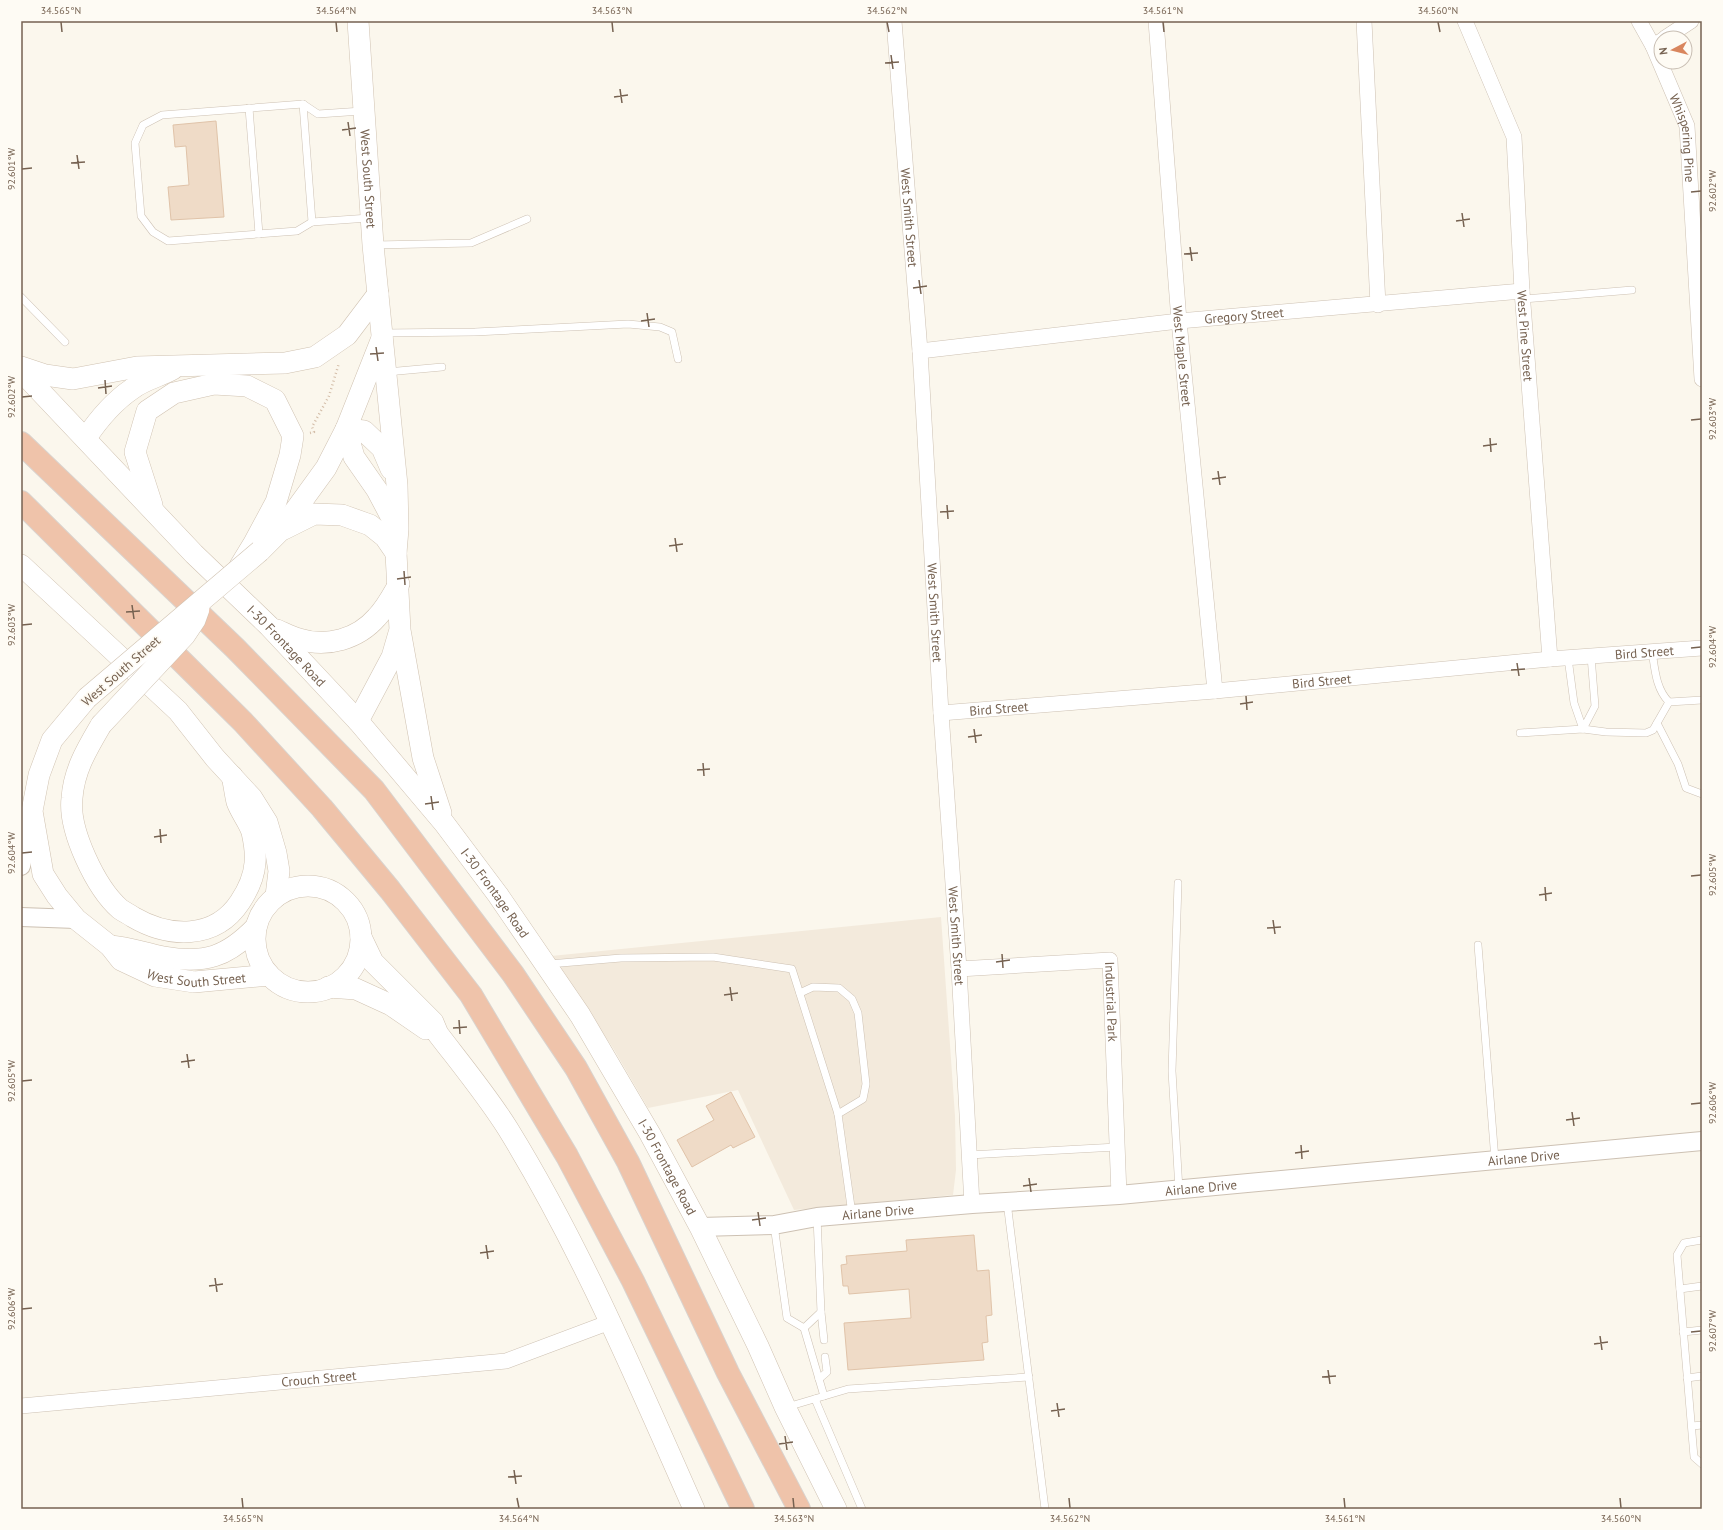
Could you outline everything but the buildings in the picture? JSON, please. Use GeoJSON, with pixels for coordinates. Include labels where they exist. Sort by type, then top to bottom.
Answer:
{"type":"FeatureCollection","features":[{"type":"Feature","properties":{"kind":"highway"},"geometry":{"type":"LineString","coordinates":[[21,443],[235,648],[374,790],[513,974],[576,1068],[628,1162],[728,1373],[799,1509]]}},
{"type":"Feature","properties":{"kind":"highway"},"geometry":{"type":"LineString","coordinates":[[21,502],[237,716],[322,808],[390,890],[471,995],[570,1162],[633,1281],[744,1509]]}},
{"type":"Feature","properties":{"kind":"main road","name":"West South Street"},"geometry":{"type":"LineString","coordinates":[[358,21],[373,245],[387,372],[397,485],[398,529],[396,553],[400,630],[423,758],[444,823]]}},
{"type":"Feature","properties":{"kind":"main road"},"geometry":{"type":"LineString","coordinates":[[21,367],[45,375],[73,379],[137,367],[285,363],[315,357],[347,335],[378,294]]}},
{"type":"Feature","properties":{"kind":"main road","name":"West South Street"},"geometry":{"type":"LineString","coordinates":[[269,975],[194,982],[155,976],[121,960],[110,946],[76,919],[57,896],[43,874],[32,811],[39,775],[52,740],[87,698],[237,571],[281,530],[326,468],[346,429],[382,335]]}},
{"type":"Feature","properties":{"kind":"main road"},"geometry":{"type":"LineString","coordinates":[[86,438],[99,418],[132,388],[162,375],[179,365]]}},
{"type":"Feature","properties":{"kind":"main road","name":"I-30 Frontage Road"},"geometry":{"type":"LineString","coordinates":[[21,371],[86,438],[194,554],[269,626],[358,721],[444,823],[498,896],[546,964],[588,1028],[650,1134],[700,1227],[785,1407],[836,1509]]}},
{"type":"Feature","properties":{"kind":"main road"},"geometry":{"type":"LineString","coordinates":[[153,509],[135,452],[147,411],[174,393],[214,384],[247,386],[274,400],[293,436],[290,455],[276,502],[237,571]]}},
{"type":"Feature","properties":{"kind":"main road"},"geometry":{"type":"LineString","coordinates":[[397,485],[382,448],[364,431],[346,429],[354,457],[377,490],[398,529]]}},
{"type":"Feature","properties":{"kind":"main road"},"geometry":{"type":"LineString","coordinates":[[281,530],[314,514],[342,515],[370,525],[385,537],[396,553]]}},
{"type":"Feature","properties":{"kind":"main road"},"geometry":{"type":"LineString","coordinates":[[21,565],[178,711],[215,758],[252,798],[266,822],[272,836],[279,871],[276,896]]}},
{"type":"Feature","properties":{"kind":"main road"},"geometry":{"type":"LineString","coordinates":[[269,626],[298,639],[311,642],[334,642],[347,638],[368,627],[378,617],[398,584]]}},
{"type":"Feature","properties":{"kind":"main road"},"geometry":{"type":"LineString","coordinates":[[202,601],[195,620],[185,635],[101,725],[83,756],[75,778],[71,800],[73,820],[83,855],[102,887],[120,909],[148,926],[178,933],[200,931],[217,924],[234,911],[250,886],[255,863],[252,832],[237,802],[232,776]]}},
{"type":"Feature","properties":{"kind":"main road","name":"West South Street"},"geometry":{"type":"LineString","coordinates":[[358,721],[392,657],[400,630]]}},
{"type":"Feature","properties":{"kind":"main road"},"geometry":{"type":"LineString","coordinates":[[328,988],[349,972],[356,962],[360,949],[361,937],[359,924],[354,912],[346,902],[331,891],[312,886],[300,886],[288,889],[276,896],[267,905],[260,915],[256,928],[255,940],[257,953],[262,965],[269,975],[279,983],[291,989],[303,991],[316,991],[328,988],[356,990],[391,1005],[422,1028],[438,1034]]}},
{"type":"Feature","properties":{"kind":"main road","name":"West South Street"},"geometry":{"type":"LineString","coordinates":[[110,946],[124,947],[164,957],[196,960],[214,957],[244,940],[256,928]]}},
{"type":"Feature","properties":{"kind":"main road"},"geometry":{"type":"LineString","coordinates":[[361,937],[373,962],[433,1022],[438,1034],[507,1128],[554,1212],[610,1322],[694,1509]]}},
{"type":"Feature","properties":{"kind":"street","name":"West Smith Street"},"geometry":{"type":"LineString","coordinates":[[894,21],[920,351],[941,712],[959,969],[972,1204]]}},
{"type":"Feature","properties":{"kind":"street","name":"West Maple Street"},"geometry":{"type":"LineString","coordinates":[[1156,21],[1179,321],[1215,690]]}},
{"type":"Feature","properties":{"kind":"street"},"geometry":{"type":"LineString","coordinates":[[1364,21],[1378,305]]}},
{"type":"Feature","properties":{"kind":"street","name":"West Pine Street"},"geometry":{"type":"LineString","coordinates":[[1465,21],[1514,137],[1523,295],[1550,659]]}},
{"type":"Feature","properties":{"kind":"street","name":"Whispering Pine"},"geometry":{"type":"LineString","coordinates":[[1639,21],[1653,35]]}},
{"type":"Feature","properties":{"kind":"street"},"geometry":{"type":"LineString","coordinates":[[1678,30],[1691,21]]}},
{"type":"Feature","properties":{"kind":"street","name":"Whispering Pine"},"geometry":{"type":"LineString","coordinates":[[1669,70],[1687,126],[1701,341],[1702,379]]}},
{"type":"Feature","properties":{"kind":"street","name":"Gregory Street"},"geometry":{"type":"LineString","coordinates":[[920,351],[1179,321],[1523,295]]}},
{"type":"Feature","properties":{"kind":"street","name":"Bird Street"},"geometry":{"type":"LineString","coordinates":[[941,712],[1215,690],[1550,659],[1702,648]]}},
{"type":"Feature","properties":{"kind":"street"},"geometry":{"type":"LineString","coordinates":[[21,866],[32,811]]}},
{"type":"Feature","properties":{"kind":"street"},"geometry":{"type":"LineString","coordinates":[[21,917],[76,919]]}},
{"type":"Feature","properties":{"kind":"street","name":"Industrial Park"},"geometry":{"type":"LineString","coordinates":[[959,969],[1110,960],[1119,1195]]}},
{"type":"Feature","properties":{"kind":"street","name":"Airlane Drive"},"geometry":{"type":"LineString","coordinates":[[700,1227],[774,1225],[817,1217],[972,1204],[1179,1190],[1702,1141]]}},
{"type":"Feature","properties":{"kind":"street","name":"Crouch Street"},"geometry":{"type":"LineString","coordinates":[[21,1406],[506,1361],[610,1322]]}},
{"type":"Feature","properties":{"kind":"lane"},"geometry":{"type":"LineString","coordinates":[[304,104],[312,222]]}},
{"type":"Feature","properties":{"kind":"lane"},"geometry":{"type":"LineString","coordinates":[[364,111],[318,114],[304,104],[162,115],[143,125],[135,143],[141,216],[153,232],[168,241],[297,231],[312,222],[371,218]]}},
{"type":"Feature","properties":{"kind":"lane"},"geometry":{"type":"LineString","coordinates":[[249,108],[259,234]]}},
{"type":"Feature","properties":{"kind":"lane"},"geometry":{"type":"LineString","coordinates":[[373,245],[471,243],[526,219]]}},
{"type":"Feature","properties":{"kind":"lane"},"geometry":{"type":"LineString","coordinates":[[1523,295],[1632,290]]}},
{"type":"Feature","properties":{"kind":"lane"},"geometry":{"type":"LineString","coordinates":[[21,297],[65,342]]}},
{"type":"Feature","properties":{"kind":"lane"},"geometry":{"type":"LineString","coordinates":[[382,335],[628,324],[644,325],[660,327],[672,332],[678,359]]}},
{"type":"Feature","properties":{"kind":"lane"},"geometry":{"type":"LineString","coordinates":[[387,372],[442,368]]}},
{"type":"Feature","properties":{"kind":"lane"},"geometry":{"type":"LineString","coordinates":[[1652,651],[1658,685],[1662,695],[1669,702],[1702,700]]}},
{"type":"Feature","properties":{"kind":"lane"},"geometry":{"type":"LineString","coordinates":[[1584,729],[1595,706],[1591,656]]}},
{"type":"Feature","properties":{"kind":"lane"},"geometry":{"type":"LineString","coordinates":[[1568,658],[1574,703],[1584,729]]}},
{"type":"Feature","properties":{"kind":"lane"},"geometry":{"type":"LineString","coordinates":[[1520,733],[1584,729],[1606,732],[1646,733],[1653,730],[1669,702]]}},
{"type":"Feature","properties":{"kind":"lane"},"geometry":{"type":"LineString","coordinates":[[1657,724],[1678,764],[1686,788],[1702,794]]}},
{"type":"Feature","properties":{"kind":"lane"},"geometry":{"type":"LineString","coordinates":[[1178,883],[1172,1072],[1179,1190]]}},
{"type":"Feature","properties":{"kind":"lane"},"geometry":{"type":"LineString","coordinates":[[1478,945],[1495,1161]]}},
{"type":"Feature","properties":{"kind":"lane"},"geometry":{"type":"LineString","coordinates":[[546,964],[620,958],[713,957],[792,969],[838,1114],[852,1214]]}},
{"type":"Feature","properties":{"kind":"lane"},"geometry":{"type":"LineString","coordinates":[[800,993],[814,987],[839,988],[852,999],[858,1013],[866,1084],[862,1100],[838,1114]]}},
{"type":"Feature","properties":{"kind":"lane"},"geometry":{"type":"LineString","coordinates":[[969,1155],[1117,1147]]}},
{"type":"Feature","properties":{"kind":"lane"},"geometry":{"type":"LineString","coordinates":[[1007,1202],[1045,1509]]}},
{"type":"Feature","properties":{"kind":"lane"},"geometry":{"type":"LineString","coordinates":[[817,1217],[821,1312],[824,1340]]}},
{"type":"Feature","properties":{"kind":"lane"},"geometry":{"type":"LineString","coordinates":[[774,1225],[787,1318],[804,1328],[824,1396]]}},
{"type":"Feature","properties":{"kind":"lane"},"geometry":{"type":"LineString","coordinates":[[1702,1240],[1684,1243],[1677,1255],[1694,1457],[1702,1464]]}},
{"type":"Feature","properties":{"kind":"lane"},"geometry":{"type":"LineString","coordinates":[[1680,1289],[1702,1286]]}},
{"type":"Feature","properties":{"kind":"lane"},"geometry":{"type":"LineString","coordinates":[[804,1328],[821,1312]]}},
{"type":"Feature","properties":{"kind":"lane"},"geometry":{"type":"LineString","coordinates":[[1683,1332],[1702,1330]]}},
{"type":"Feature","properties":{"kind":"lane"},"geometry":{"type":"LineString","coordinates":[[819,1379],[827,1372],[825,1357]]}},
{"type":"Feature","properties":{"kind":"lane"},"geometry":{"type":"LineString","coordinates":[[1687,1378],[1702,1376]]}},
{"type":"Feature","properties":{"kind":"lane"},"geometry":{"type":"LineString","coordinates":[[785,1407],[848,1389],[1029,1377]]}},
{"type":"Feature","properties":{"kind":"lane"},"geometry":{"type":"LineString","coordinates":[[815,1399],[862,1509]]}},
{"type":"Feature","properties":{"kind":"lane"},"geometry":{"type":"LineString","coordinates":[[1692,1426],[1702,1425]]}},
{"type":"Feature","properties":{"kind":"path"},"geometry":{"type":"LineString","coordinates":[[307,434],[314,432],[312,428],[330,396],[339,359]]}},
{"type":"Feature","properties":{"kind":"shaded area"},"geometry":{"type":"Polygon","coordinates":[[[941,917],[955,1116],[956,1170],[953,1195],[794,1210],[738,1090],[648,1108],[613,1048],[551,956],[941,917]]]}}]}
